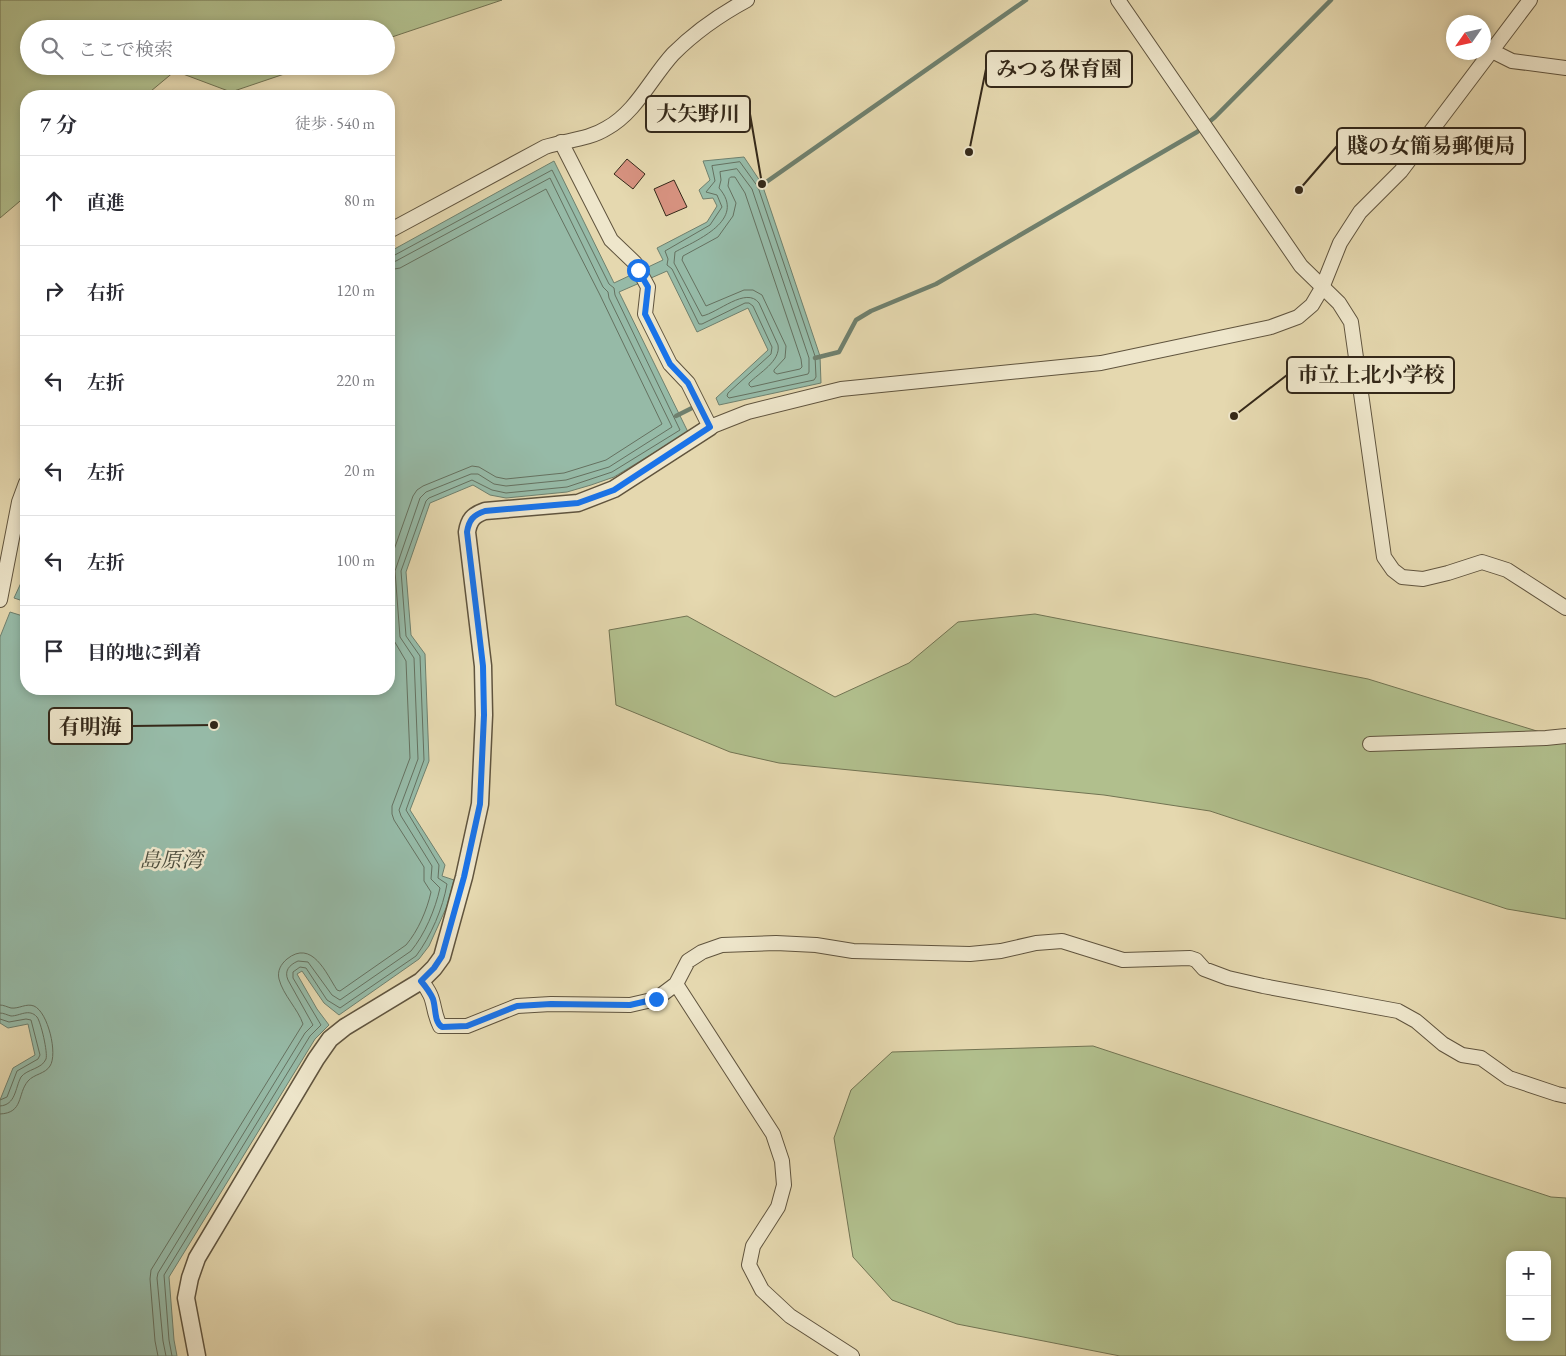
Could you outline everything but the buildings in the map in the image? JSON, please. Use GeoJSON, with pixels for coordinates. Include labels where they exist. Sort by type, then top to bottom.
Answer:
{"type":"FeatureCollection","features":[{"type":"Feature","properties":{"kind":"street"},"geometry":{"type":"LineString","coordinates":[[395,228],[545,147],[561,142],[588,138],[608,128],[626,114],[673,55],[731,8],[747,0]]}},
{"type":"Feature","properties":{"kind":"street"},"geometry":{"type":"LineString","coordinates":[[1118,0],[1302,266],[1339,303],[1351,322],[1384,557],[1393,570],[1402,577],[1423,579],[1482,562],[1507,570],[1566,608]]}},
{"type":"Feature","properties":{"kind":"street"},"geometry":{"type":"LineString","coordinates":[[197,1356],[186,1298],[197,1258],[316,1059],[330,1039],[345,1026],[421,981],[434,968],[442,956],[464,877],[480,804],[484,715],[483,666],[467,532],[471,519],[476,514],[485,511],[578,503],[614,490],[710,427],[748,412],[841,389],[1101,363],[1271,327],[1298,317],[1312,305],[1322,288],[1340,243],[1360,212],[1401,171],[1530,0]]}},
{"type":"Feature","properties":{"kind":"street"},"geometry":{"type":"LineString","coordinates":[[1492,51],[1512,60],[1566,68]]}},
{"type":"Feature","properties":{"kind":"street"},"geometry":{"type":"LineString","coordinates":[[561,142],[611,240],[635,263],[648,287],[645,314],[670,364],[688,383],[710,427]]}},
{"type":"Feature","properties":{"kind":"street"},"geometry":{"type":"LineString","coordinates":[[0,600],[20,499]]}},
{"type":"Feature","properties":{"kind":"street"},"geometry":{"type":"LineString","coordinates":[[1370,744],[1566,736]]}},
{"type":"Feature","properties":{"kind":"street"},"geometry":{"type":"LineString","coordinates":[[421,981],[429,990],[433,1000],[438,1024],[442,1027],[467,1026],[517,1006],[551,1004],[630,1005],[656,999],[676,984],[688,961],[702,952],[722,945],[776,943],[816,945],[862,952],[970,954],[1001,951],[1036,943],[1062,942],[1123,960],[1190,958],[1196,960],[1204,968],[1228,978],[1398,1011],[1416,1020],[1443,1044],[1462,1055],[1481,1058],[1509,1078],[1566,1096]]}},
{"type":"Feature","properties":{"kind":"street"},"geometry":{"type":"LineString","coordinates":[[676,984],[773,1134],[782,1160],[784,1186],[778,1207],[753,1246],[749,1266],[762,1290],[790,1316],[852,1356]]}},
{"type":"Feature","properties":{"kind":"shaded area"},"geometry":{"type":"Polygon","coordinates":[[[0,0],[502,0],[395,36],[395,20],[20,20],[20,75],[170,75],[152,90],[20,90],[20,201],[0,218],[0,0]]]}},
{"type":"Feature","properties":{"kind":"shaded area"},"geometry":{"type":"Polygon","coordinates":[[[186,75],[281,75],[237,90],[226,90],[186,75]]]}},
{"type":"Feature","properties":{"kind":"shaded area"},"geometry":{"type":"Polygon","coordinates":[[[1035,614],[1368,679],[1566,740],[1566,919],[1507,909],[1210,811],[1104,795],[779,763],[730,752],[616,705],[609,630],[687,616],[835,697],[909,663],[958,622],[1035,614]]]}},
{"type":"Feature","properties":{"kind":"shaded area"},"geometry":{"type":"Polygon","coordinates":[[[1093,1046],[1551,1197],[1566,1198],[1566,1356],[1120,1356],[957,1324],[892,1300],[853,1257],[834,1138],[851,1090],[892,1052],[1093,1046]]]}},
{"type":"Feature","properties":{"kind":"water","name":"島原湾"},"geometry":{"type":"Polygon","coordinates":[[[744,157],[762,184],[820,356],[821,383],[719,405],[716,398],[768,350],[748,308],[697,332],[667,271],[619,292],[688,432],[614,477],[567,492],[506,498],[490,495],[473,485],[430,503],[406,572],[411,635],[425,654],[429,761],[410,810],[445,865],[442,876],[454,880],[447,906],[429,946],[419,959],[339,1015],[324,1003],[302,971],[297,974],[317,1009],[329,1025],[315,1039],[169,1277],[177,1356],[0,1356],[0,1100],[13,1068],[35,1055],[28,1024],[8,1028],[0,1023],[0,637],[10,612],[20,615],[20,695],[395,695],[395,249],[554,161],[614,283],[663,260],[657,248],[707,222],[717,206],[713,198],[703,199],[699,190],[710,180],[703,161],[744,157]]]}},
{"type":"Feature","properties":{"kind":"water"},"geometry":{"type":"Polygon","coordinates":[[[20,585],[20,600],[14,598],[20,585]]]}},
{"type":"Feature","properties":{"kind":"waterway"},"geometry":{"type":"LineString","coordinates":[[759,187],[1026,0]]}},
{"type":"Feature","properties":{"kind":"waterway"},"geometry":{"type":"LineString","coordinates":[[815,358],[839,352],[856,320],[871,311],[936,284],[1197,132],[1215,117],[1331,0]]}},
{"type":"Feature","properties":{"kind":"waterway"},"geometry":{"type":"LineString","coordinates":[[676,416],[694,407]]}},
{"type":"Feature","properties":{"kind":"place","name":"みつる保育園"},"geometry":{"type":"Point","coordinates":[969,152]}},
{"type":"Feature","properties":{"kind":"place","name":"大矢野川"},"geometry":{"type":"Point","coordinates":[762,184]}},
{"type":"Feature","properties":{"kind":"place","name":"賤の女簡易郵便局"},"geometry":{"type":"Point","coordinates":[1299,190]}},
{"type":"Feature","properties":{"kind":"place","name":"市立上北小学校"},"geometry":{"type":"Point","coordinates":[1234,416]}},
{"type":"Feature","properties":{"kind":"place","name":"有明海"},"geometry":{"type":"Point","coordinates":[214,725]}},
{"type":"Feature","properties":{"kind":"route"},"geometry":{"type":"LineString","coordinates":[[638,270],[648,287],[645,314],[670,364],[688,383],[710,427],[614,490],[578,503],[485,511],[476,514],[471,519],[467,532],[483,666],[484,715],[480,804],[464,877],[442,956],[434,968],[421,981],[429,990],[438,1024],[442,1027],[467,1026],[517,1006],[551,1004],[630,1005],[656,999]]}}]}
